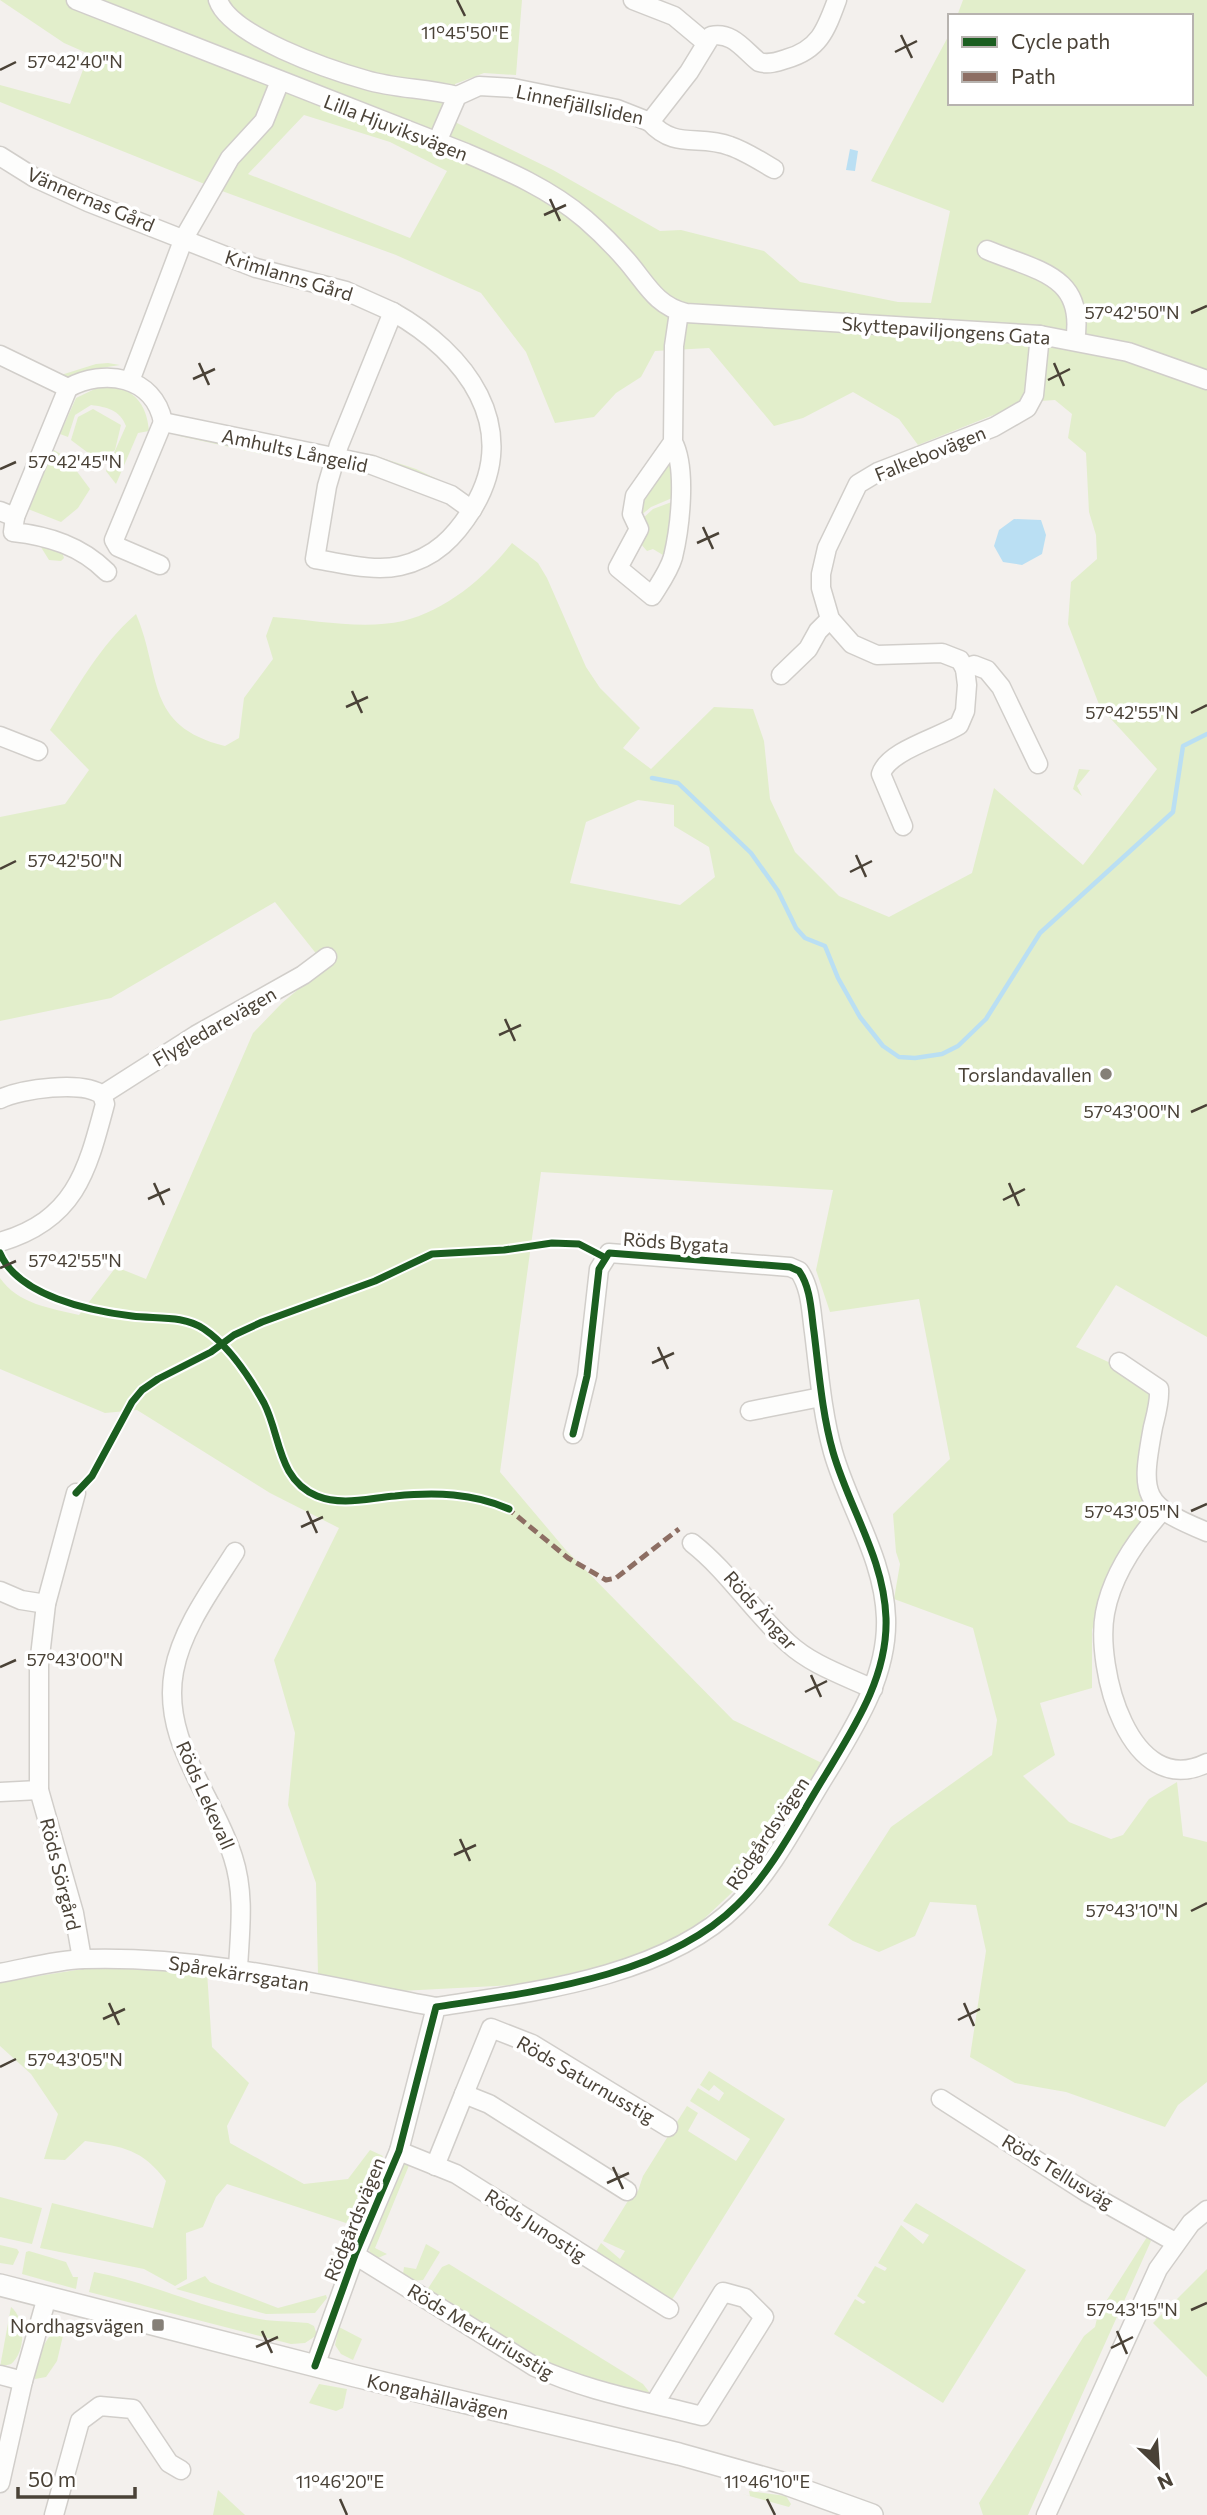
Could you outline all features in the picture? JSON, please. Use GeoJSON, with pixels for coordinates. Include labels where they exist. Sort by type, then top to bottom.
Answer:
{"type":"FeatureCollection","features":[{"type":"Feature","properties":{"kind":"street","name":"Lilla Hjuviksvägen"},"geometry":{"type":"LineString","coordinates":[[76,0],[437,142],[525,180],[573,209],[619,252],[660,302],[679,312]]}},
{"type":"Feature","properties":{"kind":"street"},"geometry":{"type":"LineString","coordinates":[[218,0],[234,24],[288,51],[366,80],[457,96],[437,142]]}},
{"type":"Feature","properties":{"kind":"street"},"geometry":{"type":"LineString","coordinates":[[633,0],[674,16],[705,42],[711,36],[721,33],[766,64],[793,57],[818,42],[837,0]]}},
{"type":"Feature","properties":{"kind":"street","name":"Linnefjällsliden"},"geometry":{"type":"LineString","coordinates":[[457,96],[479,86],[513,88],[617,109],[650,122],[689,72],[705,42]]}},
{"type":"Feature","properties":{"kind":"street"},"geometry":{"type":"LineString","coordinates":[[130,381],[184,238],[230,158],[264,121],[280,81]]}},
{"type":"Feature","properties":{"kind":"street"},"geometry":{"type":"LineString","coordinates":[[650,122],[670,139],[722,144],[774,169]]}},
{"type":"Feature","properties":{"kind":"street","name":"Vännernas Gård"},"geometry":{"type":"LineString","coordinates":[[0,156],[35,178],[88,202],[184,238]]}},
{"type":"Feature","properties":{"kind":"street","name":"Krimlanns Gård"},"geometry":{"type":"LineString","coordinates":[[184,238],[256,268],[346,291],[393,312],[442,346],[477,388],[489,424],[493,450],[491,472],[476,503],[452,539],[414,562],[382,568],[315,559],[327,486],[337,451]]}},
{"type":"Feature","properties":{"kind":"street"},"geometry":{"type":"LineString","coordinates":[[987,250],[1055,279],[1073,298],[1079,318],[1075,341]]}},
{"type":"Feature","properties":{"kind":"street"},"geometry":{"type":"LineString","coordinates":[[337,451],[393,312]]}},
{"type":"Feature","properties":{"kind":"street"},"geometry":{"type":"LineString","coordinates":[[673,442],[635,496],[632,514],[639,529],[636,540],[618,568],[652,596],[673,556],[680,508],[679,453],[673,442],[674,346],[679,312]]}},
{"type":"Feature","properties":{"kind":"street","name":"Skyttepaviljongens Gata"},"geometry":{"type":"LineString","coordinates":[[679,312],[1040,335],[1128,352],[1207,380]]}},
{"type":"Feature","properties":{"kind":"street","name":"Falkebovägen"},"geometry":{"type":"LineString","coordinates":[[1038,764],[1001,687],[987,670],[974,665],[965,670],[960,660],[942,653],[877,655],[852,645],[830,619],[821,588],[821,574],[827,548],[852,491],[878,472],[994,427],[1027,408],[1034,395],[1040,335]]}},
{"type":"Feature","properties":{"kind":"street"},"geometry":{"type":"LineString","coordinates":[[0,355],[68,388]]}},
{"type":"Feature","properties":{"kind":"street"},"geometry":{"type":"LineString","coordinates":[[107,572],[81,550],[7,524],[68,388],[89,379],[107,376],[130,381],[150,395],[163,422],[114,540],[118,547],[160,565]]}},
{"type":"Feature","properties":{"kind":"street","name":"Amhults Långelid"},"geometry":{"type":"LineString","coordinates":[[163,422],[337,451],[476,503]]}},
{"type":"Feature","properties":{"kind":"street"},"geometry":{"type":"LineString","coordinates":[[781,675],[808,649],[818,631],[830,619]]}},
{"type":"Feature","properties":{"kind":"street"},"geometry":{"type":"LineString","coordinates":[[903,826],[881,774],[883,765],[892,756],[940,737],[959,725],[967,700],[965,670]]}},
{"type":"Feature","properties":{"kind":"street"},"geometry":{"type":"LineString","coordinates":[[0,736],[38,751]]}},
{"type":"Feature","properties":{"kind":"street","name":"Flygledarevägen"},"geometry":{"type":"LineString","coordinates":[[102,1095],[195,1035],[303,975],[327,957]]}},
{"type":"Feature","properties":{"kind":"street"},"geometry":{"type":"LineString","coordinates":[[0,1099],[34,1090],[85,1087],[102,1095],[105,1104],[90,1160],[74,1193],[47,1220],[32,1230],[0,1242]]}},
{"type":"Feature","properties":{"kind":"street","name":"Röds Bygata"},"geometry":{"type":"LineString","coordinates":[[573,1434],[587,1376],[599,1269],[609,1253],[712,1260],[799,1271]]}},
{"type":"Feature","properties":{"kind":"street","name":"Rödgårdsvägen"},"geometry":{"type":"LineString","coordinates":[[315,2365],[355,2255],[399,2151],[436,2007],[519,1993],[610,1973],[649,1961],[702,1936],[737,1905],[770,1863],[851,1732],[873,1689],[882,1662],[886,1633],[885,1602],[868,1541],[834,1454],[821,1397],[808,1290],[799,1271]]}},
{"type":"Feature","properties":{"kind":"street"},"geometry":{"type":"LineString","coordinates":[[1119,1362],[1159,1389],[1147,1475],[1149,1492],[1162,1511],[1207,1532]]}},
{"type":"Feature","properties":{"kind":"street"},"geometry":{"type":"LineString","coordinates":[[750,1411],[821,1397]]}},
{"type":"Feature","properties":{"kind":"street","name":"Röds Sörgård"},"geometry":{"type":"LineString","coordinates":[[76,1493],[46,1604],[39,1665],[39,1790],[74,1913],[82,1959]]}},
{"type":"Feature","properties":{"kind":"street"},"geometry":{"type":"LineString","coordinates":[[1162,1511],[1139,1537],[1113,1587],[1105,1613],[1105,1671],[1125,1726],[1150,1759],[1165,1767],[1182,1770],[1207,1763]]}},
{"type":"Feature","properties":{"kind":"street","name":"Röds Ängar"},"geometry":{"type":"LineString","coordinates":[[692,1542],[718,1563],[793,1647],[814,1662],[873,1689]]}},
{"type":"Feature","properties":{"kind":"street","name":"Röds Lekevall"},"geometry":{"type":"LineString","coordinates":[[235,1552],[190,1630],[174,1669],[173,1711],[183,1750],[232,1854],[241,1886],[238,1968]]}},
{"type":"Feature","properties":{"kind":"street"},"geometry":{"type":"LineString","coordinates":[[0,1591],[21,1600],[46,1604]]}},
{"type":"Feature","properties":{"kind":"street"},"geometry":{"type":"LineString","coordinates":[[0,1792],[39,1790]]}},
{"type":"Feature","properties":{"kind":"street","name":"Spårekärrsgatan"},"geometry":{"type":"LineString","coordinates":[[0,1973],[82,1959],[172,1961],[238,1968],[436,2007]]}},
{"type":"Feature","properties":{"kind":"street","name":"Röds Saturnusstig"},"geometry":{"type":"LineString","coordinates":[[464,2094],[491,2028],[532,2044],[668,2127]]}},
{"type":"Feature","properties":{"kind":"street"},"geometry":{"type":"LineString","coordinates":[[435,2166],[464,2094],[489,2104],[627,2191]]}},
{"type":"Feature","properties":{"kind":"street","name":"Röds Tellusväg"},"geometry":{"type":"LineString","coordinates":[[941,2099],[1086,2192],[1175,2242]]}},
{"type":"Feature","properties":{"kind":"street","name":"Röds Junostig"},"geometry":{"type":"LineString","coordinates":[[399,2151],[456,2174],[669,2309]]}},
{"type":"Feature","properties":{"kind":"street"},"geometry":{"type":"LineString","coordinates":[[1046,2515],[1158,2269],[1175,2242],[1207,2210]]}},
{"type":"Feature","properties":{"kind":"street","name":"Röds Merkuriusstig"},"geometry":{"type":"LineString","coordinates":[[355,2255],[535,2367],[603,2393],[702,2416],[764,2317],[745,2298],[723,2292],[655,2403]]}},
{"type":"Feature","properties":{"kind":"street","name":"Kongahällavägen"},"geometry":{"type":"LineString","coordinates":[[0,2285],[749,2472],[872,2515]]}},
{"type":"Feature","properties":{"kind":"street"},"geometry":{"type":"LineString","coordinates":[[0,2483],[23,2381],[47,2297]]}},
{"type":"Feature","properties":{"kind":"street"},"geometry":{"type":"LineString","coordinates":[[0,2375],[23,2381]]}},
{"type":"Feature","properties":{"kind":"street"},"geometry":{"type":"LineString","coordinates":[[54,2515],[80,2421],[100,2406],[133,2409],[169,2463],[181,2470]]}},
{"type":"Feature","properties":{"kind":"green space"},"geometry":{"type":"Polygon","coordinates":[[[0,0],[522,0],[516,75],[484,73],[455,84],[457,123],[553,170],[660,231],[681,230],[764,251],[800,282],[898,302],[931,303],[950,211],[871,181],[948,37],[948,105],[1193,105],[1193,14],[958,14],[963,0],[1207,0],[1207,1337],[1116,1285],[1076,1347],[1117,1366],[1153,1396],[1139,1485],[1146,1518],[1112,1571],[1092,1630],[1092,1688],[1040,1703],[1055,1755],[1023,1776],[1069,1822],[1111,1839],[1123,1835],[1149,1799],[1177,1782],[1183,1836],[1207,1842],[1207,2082],[1178,2105],[1165,2127],[1066,2092],[1015,2083],[970,2057],[986,1951],[976,1905],[930,1902],[915,1936],[879,1952],[853,1941],[828,1925],[891,1827],[992,1755],[997,1720],[973,1628],[894,1599],[900,1564],[896,1552],[893,1514],[950,1459],[919,1299],[830,1312],[816,1270],[833,1190],[541,1172],[500,1472],[565,1549],[733,1720],[824,1764],[757,1869],[690,1932],[613,1964],[516,1985],[400,1991],[318,1975],[316,1883],[288,1805],[295,1733],[274,1660],[339,1528],[270,1493],[137,1410],[105,1413],[0,1369],[0,1278],[7,1287],[25,1299],[79,1315],[116,1267],[146,1279],[253,1033],[282,1003],[326,966],[275,902],[111,998],[0,1021],[0,817],[65,804],[89,770],[50,730],[99,654],[136,614],[154,677],[168,712],[181,726],[199,737],[225,746],[239,738],[244,698],[273,659],[266,636],[273,617],[338,624],[372,625],[403,621],[435,609],[464,591],[490,568],[512,543],[538,563],[586,667],[600,688],[640,728],[623,748],[651,769],[714,707],[753,709],[764,741],[770,799],[795,852],[839,896],[889,917],[972,873],[994,788],[1083,865],[1157,769],[1100,707],[1068,624],[1071,582],[1097,559],[1096,535],[1089,512],[1086,453],[1068,438],[1072,414],[1055,400],[1026,402],[918,445],[899,419],[853,392],[803,418],[774,426],[709,348],[655,351],[641,377],[616,393],[594,417],[555,423],[526,352],[481,293],[396,255],[222,191],[203,221],[217,189],[0,102],[0,85],[70,104],[89,54],[64,43],[0,0]],[[304,115],[248,174],[410,238],[447,171],[390,142],[304,115]],[[638,800],[586,822],[570,883],[680,905],[715,877],[709,847],[674,826],[674,805],[638,800]]]}},
{"type":"Feature","properties":{"kind":"green space"},"geometry":{"type":"Polygon","coordinates":[[[96,364],[120,365],[94,369],[75,379],[68,380],[61,375],[96,364]]]}},
{"type":"Feature","properties":{"kind":"green space"},"geometry":{"type":"Polygon","coordinates":[[[103,385],[114,386],[130,393],[141,405],[148,421],[149,431],[138,433],[116,484],[106,471],[126,426],[117,413],[108,408],[91,405],[75,415],[68,437],[60,434],[76,398],[103,385]]]}},
{"type":"Feature","properties":{"kind":"green space"},"geometry":{"type":"Polygon","coordinates":[[[93,409],[121,425],[115,450],[99,461],[71,440],[78,417],[93,409]]]}},
{"type":"Feature","properties":{"kind":"green space"},"geometry":{"type":"Polygon","coordinates":[[[175,432],[310,460],[266,455],[179,436],[175,432]]]}},
{"type":"Feature","properties":{"kind":"green space"},"geometry":{"type":"Polygon","coordinates":[[[54,450],[67,458],[90,489],[78,508],[61,522],[28,509],[54,450]]]}},
{"type":"Feature","properties":{"kind":"green space"},"geometry":{"type":"Polygon","coordinates":[[[370,454],[416,469],[458,489],[458,492],[366,456],[370,454]]]}},
{"type":"Feature","properties":{"kind":"green space"},"geometry":{"type":"Polygon","coordinates":[[[675,463],[677,496],[651,507],[640,516],[640,498],[666,465],[675,463]]]}},
{"type":"Feature","properties":{"kind":"green space"},"geometry":{"type":"Polygon","coordinates":[[[677,500],[668,558],[653,549],[647,551],[640,543],[641,520],[653,509],[677,500]]]}},
{"type":"Feature","properties":{"kind":"green space"},"geometry":{"type":"Polygon","coordinates":[[[39,544],[62,552],[64,558],[61,561],[49,560],[39,544]]]}},
{"type":"Feature","properties":{"kind":"green space"},"geometry":{"type":"Polygon","coordinates":[[[1079,769],[1090,770],[1077,786],[1082,796],[1073,789],[1079,769]]]}},
{"type":"Feature","properties":{"kind":"green space"},"geometry":{"type":"Polygon","coordinates":[[[108,1965],[207,1972],[212,2047],[249,2083],[227,2126],[230,2143],[304,2184],[348,2179],[370,2150],[383,2156],[349,2224],[227,2184],[216,2197],[203,2227],[186,2233],[187,2279],[175,2286],[144,2269],[40,2248],[52,2203],[153,2228],[166,2181],[140,2156],[111,2145],[85,2141],[65,2160],[44,2159],[58,2114],[31,2074],[0,2046],[0,1982],[108,1965]]]}},
{"type":"Feature","properties":{"kind":"green space"},"geometry":{"type":"Polygon","coordinates":[[[709,2071],[785,2119],[670,2303],[594,2255],[601,2243],[620,2259],[625,2251],[603,2241],[631,2196],[638,2191],[643,2176],[687,2106],[698,2113],[688,2131],[736,2161],[750,2139],[690,2101],[698,2088],[719,2101],[724,2093],[714,2085],[709,2091],[700,2085],[709,2071]]]}},
{"type":"Feature","properties":{"kind":"green space"},"geometry":{"type":"Polygon","coordinates":[[[405,2163],[410,2163],[375,2248],[387,2254],[376,2259],[369,2248],[405,2163]]]}},
{"type":"Feature","properties":{"kind":"green space"},"geometry":{"type":"Polygon","coordinates":[[[0,2197],[42,2208],[32,2244],[0,2237],[0,2197]]]}},
{"type":"Feature","properties":{"kind":"green space"},"geometry":{"type":"Polygon","coordinates":[[[916,2203],[1026,2270],[943,2403],[834,2334],[855,2299],[863,2304],[866,2302],[857,2296],[875,2266],[885,2271],[887,2268],[878,2263],[901,2225],[923,2244],[929,2235],[903,2221],[916,2203]]]}},
{"type":"Feature","properties":{"kind":"green space"},"geometry":{"type":"Polygon","coordinates":[[[341,2237],[349,2240],[332,2281],[327,2274],[341,2237]]]}},
{"type":"Feature","properties":{"kind":"green space"},"geometry":{"type":"Polygon","coordinates":[[[1147,2237],[1151,2241],[1028,2515],[983,2515],[979,2503],[1084,2336],[1095,2327],[1098,2314],[1147,2237]]]}},
{"type":"Feature","properties":{"kind":"green space"},"geometry":{"type":"Polygon","coordinates":[[[426,2244],[440,2252],[423,2280],[412,2281],[403,2274],[404,2267],[416,2269],[426,2244]]]}},
{"type":"Feature","properties":{"kind":"green space"},"geometry":{"type":"Polygon","coordinates":[[[0,2245],[17,2249],[19,2252],[13,2265],[0,2263],[0,2245]]]}},
{"type":"Feature","properties":{"kind":"green space"},"geometry":{"type":"Polygon","coordinates":[[[26,2252],[66,2262],[73,2277],[78,2277],[76,2289],[22,2274],[26,2252]]]}},
{"type":"Feature","properties":{"kind":"green space"},"geometry":{"type":"Polygon","coordinates":[[[449,2264],[643,2384],[650,2393],[645,2395],[549,2366],[427,2290],[442,2267],[449,2264]]]}},
{"type":"Feature","properties":{"kind":"green space"},"geometry":{"type":"Polygon","coordinates":[[[1207,2269],[1207,2377],[1153,2323],[1207,2269]]]}},
{"type":"Feature","properties":{"kind":"green space"},"geometry":{"type":"Polygon","coordinates":[[[94,2272],[254,2318],[308,2323],[314,2326],[317,2335],[305,2343],[291,2344],[89,2292],[94,2272]]]}},
{"type":"Feature","properties":{"kind":"green space"},"geometry":{"type":"Polygon","coordinates":[[[205,2276],[210,2282],[278,2308],[326,2295],[327,2298],[315,2313],[266,2314],[176,2289],[205,2276]]]}},
{"type":"Feature","properties":{"kind":"green space"},"geometry":{"type":"Polygon","coordinates":[[[11,2307],[22,2327],[22,2344],[16,2359],[11,2364],[0,2367],[11,2307]]]}},
{"type":"Feature","properties":{"kind":"green space"},"geometry":{"type":"Polygon","coordinates":[[[66,2323],[57,2361],[46,2377],[35,2379],[36,2363],[43,2346],[54,2332],[66,2323]]]}},
{"type":"Feature","properties":{"kind":"green space"},"geometry":{"type":"Polygon","coordinates":[[[339,2327],[362,2339],[353,2360],[341,2354],[335,2345],[339,2327]]]}},
{"type":"Feature","properties":{"kind":"green space"},"geometry":{"type":"Polygon","coordinates":[[[319,2384],[347,2389],[343,2408],[336,2411],[309,2403],[319,2384]]]}},
{"type":"Feature","properties":{"kind":"green space"},"geometry":{"type":"Polygon","coordinates":[[[218,2490],[245,2515],[213,2515],[218,2490]]]}},
{"type":"Feature","properties":{"kind":"green space"},"geometry":{"type":"Polygon","coordinates":[[[749,2491],[786,2496],[791,2504],[789,2507],[742,2494],[750,2496],[749,2491]]]}},
{"type":"Feature","properties":{"kind":"water"},"geometry":{"type":"Polygon","coordinates":[[[850,149],[858,151],[855,171],[846,170],[850,149]]]}},
{"type":"Feature","properties":{"kind":"water"},"geometry":{"type":"Polygon","coordinates":[[[1014,519],[1041,520],[1046,535],[1042,554],[1022,565],[1003,562],[994,546],[999,530],[1014,519]]]}},
{"type":"Feature","properties":{"kind":"waterway"},"geometry":{"type":"LineString","coordinates":[[652,778],[678,783],[751,853],[778,891],[796,928],[805,938],[825,946],[838,978],[860,1017],[883,1046],[899,1057],[915,1058],[942,1054],[958,1046],[986,1019],[1040,933],[1173,812],[1183,746],[1207,734]]}},
{"type":"Feature","properties":{"kind":"marked path"},"geometry":{"type":"LineString","coordinates":[[506,1507],[568,1558],[606,1580],[616,1578],[679,1529]]}},
{"type":"Feature","properties":{"kind":"cycle path"},"geometry":{"type":"LineString","coordinates":[[76,1493],[92,1476],[132,1402],[142,1390],[211,1352],[234,1335],[262,1322],[375,1281],[432,1254],[504,1250],[552,1243],[579,1244],[604,1257]]}},
{"type":"Feature","properties":{"kind":"cycle path"},"geometry":{"type":"LineString","coordinates":[[0,1253],[9,1268],[22,1280],[57,1299],[115,1314],[188,1321],[204,1329],[222,1344],[252,1382],[270,1416],[287,1468],[294,1479],[317,1496],[346,1501],[410,1495],[454,1495],[509,1509]]}},
{"type":"Feature","properties":{"kind":"cycle path"},"geometry":{"type":"LineString","coordinates":[[315,2366],[355,2255],[399,2151],[436,2007],[514,1995],[596,1977],[636,1965],[673,1949],[707,1929],[737,1905],[774,1859],[848,1738],[868,1700],[882,1660],[886,1618],[884,1596],[873,1554],[840,1473],[829,1437],[810,1300],[799,1271],[790,1267],[609,1253],[599,1269],[587,1376],[573,1434]]}},
{"type":"Feature","properties":{"kind":"place","name":"Torslandavallen"},"geometry":{"type":"Point","coordinates":[1106,1074]}},
{"type":"Feature","properties":{"kind":"place","name":"Nordhagsvägen"},"geometry":{"type":"Point","coordinates":[158,2325]}}]}
